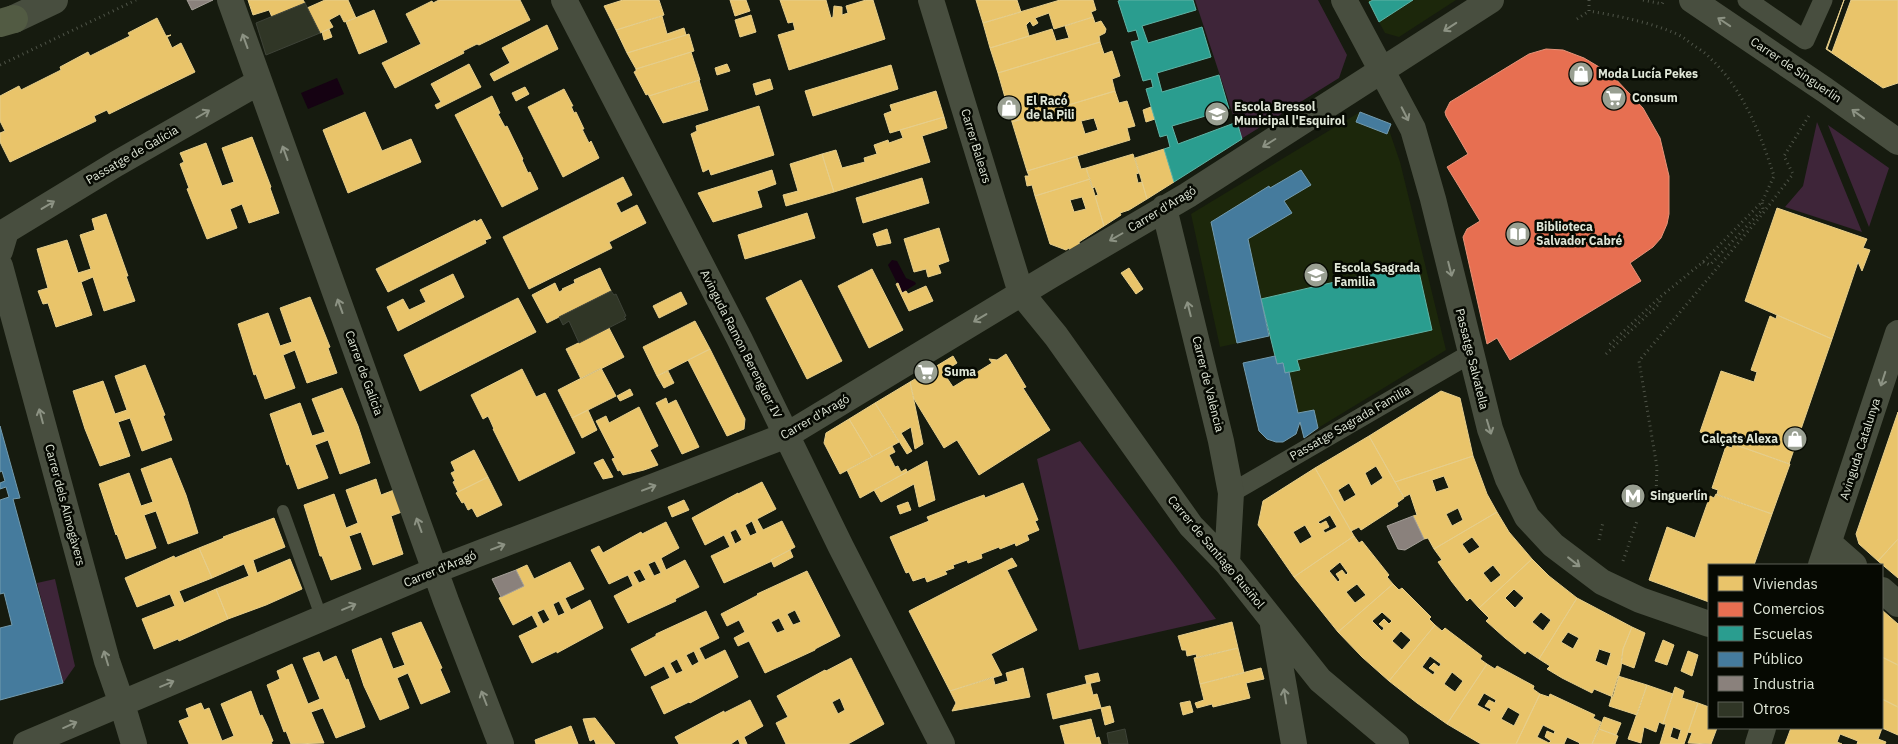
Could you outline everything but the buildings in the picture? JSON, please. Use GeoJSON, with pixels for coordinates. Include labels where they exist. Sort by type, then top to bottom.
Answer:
{"type":"FeatureCollection","features":[{"type":"Feature","properties":{"kind":"street"},"geometry":{"type":"LineString","coordinates":[[5,22],[54,0]]}},
{"type":"Feature","properties":{"kind":"street","name":"Carrer de Galicia"},"geometry":{"type":"LineString","coordinates":[[230,0],[436,570],[501,744]]}},
{"type":"Feature","properties":{"kind":"street","name":"Avinguda Ramon Berenguer IV"},"geometry":{"type":"LineString","coordinates":[[564,0],[787,435],[850,564],[942,744]]}},
{"type":"Feature","properties":{"kind":"street","name":"Carrer Balears"},"geometry":{"type":"LineString","coordinates":[[931,0],[1022,293]]}},
{"type":"Feature","properties":{"kind":"street","name":"Passatge Salvatella"},"geometry":{"type":"LineString","coordinates":[[1344,0],[1413,129],[1490,429],[1508,479],[1527,517],[1552,545],[1602,582],[1640,600],[1708,624]]}},
{"type":"Feature","properties":{"kind":"street","name":"Carrer d'Aragó"},"geometry":{"type":"LineString","coordinates":[[26,744],[436,570],[787,435],[1164,208],[1491,0]]}},
{"type":"Feature","properties":{"kind":"street","name":"Carrer de Singuerlin"},"geometry":{"type":"LineString","coordinates":[[1692,0],[1898,142]]}},
{"type":"Feature","properties":{"kind":"street"},"geometry":{"type":"LineString","coordinates":[[1747,0],[1805,40],[1823,0]]}},
{"type":"Feature","properties":{"kind":"street","name":"Passatge de Galícia"},"geometry":{"type":"LineString","coordinates":[[3,241],[116,164],[259,82]]}},
{"type":"Feature","properties":{"kind":"street","name":"Carrer de València"},"geometry":{"type":"LineString","coordinates":[[1164,208],[1221,441],[1231,493],[1227,563]]}},
{"type":"Feature","properties":{"kind":"street","name":"Carrer dels Almogàvers"},"geometry":{"type":"LineString","coordinates":[[0,266],[107,661],[134,744]]}},
{"type":"Feature","properties":{"kind":"street","name":"Carrer de Santiago Rusiñol"},"geometry":{"type":"LineString","coordinates":[[1022,293],[1056,336],[1191,526],[1227,563],[1320,680],[1396,744]]}},
{"type":"Feature","properties":{"kind":"street","name":"Avinguda Catalunya"},"geometry":{"type":"LineString","coordinates":[[1825,554],[1898,333]]}},
{"type":"Feature","properties":{"kind":"street","name":"Passatge Sagrada Familia"},"geometry":{"type":"LineString","coordinates":[[1231,493],[1470,354]]}},
{"type":"Feature","properties":{"kind":"street"},"geometry":{"type":"LineString","coordinates":[[1825,554],[1851,564]]}},
{"type":"Feature","properties":{"kind":"street"},"geometry":{"type":"LineString","coordinates":[[1883,591],[1898,604]]}},
{"type":"Feature","properties":{"kind":"street"},"geometry":{"type":"LineString","coordinates":[[1273,621],[1294,744]]}},
{"type":"Feature","properties":{"kind":"street"},"geometry":{"type":"LineString","coordinates":[[1758,744],[1764,729]]}},
{"type":"Feature","properties":{"kind":"lane"},"geometry":{"type":"LineString","coordinates":[[283,511],[322,619]]}},
{"type":"Feature","properties":{"kind":"path"},"geometry":{"type":"LineString","coordinates":[[0,65],[136,0]]}},
{"type":"Feature","properties":{"kind":"path"},"geometry":{"type":"LineString","coordinates":[[1589,0],[1589,11]]}},
{"type":"Feature","properties":{"kind":"path"},"geometry":{"type":"LineString","coordinates":[[1643,0],[1662,4],[1664,0]]}},
{"type":"Feature","properties":{"kind":"path"},"geometry":{"type":"LineString","coordinates":[[1577,19],[1589,11],[1633,19],[1679,35],[1710,57],[1723,71],[1739,94],[1767,154],[1774,176],[1762,202],[1703,262],[1659,298],[1607,348]]}},
{"type":"Feature","properties":{"kind":"path"},"geometry":{"type":"LineString","coordinates":[[1656,496],[1658,467],[1640,361],[1760,217],[1793,174],[1784,156],[1825,90]]}},
{"type":"Feature","properties":{"kind":"path"},"geometry":{"type":"LineString","coordinates":[[1703,262],[1710,265],[1763,210],[1762,202]]}},
{"type":"Feature","properties":{"kind":"path"},"geometry":{"type":"LineString","coordinates":[[1606,354],[1660,303],[1659,298]]}},
{"type":"Feature","properties":{"kind":"path"},"geometry":{"type":"LineString","coordinates":[[1622,566],[1637,521]]}},
{"type":"Feature","properties":{"kind":"path"},"geometry":{"type":"LineString","coordinates":[[1599,540],[1603,522]]}},
{"type":"Feature","properties":{"kind":"shaded area"},"geometry":{"type":"Polygon","coordinates":[[[1195,0],[1318,0],[1347,55],[1339,78],[1241,139],[1195,0]]]}},
{"type":"Feature","properties":{"kind":"shaded area"},"geometry":{"type":"Polygon","coordinates":[[[1367,0],[1456,0],[1399,37],[1385,33],[1367,0]]]}},
{"type":"Feature","properties":{"kind":"shaded area"},"geometry":{"type":"Polygon","coordinates":[[[337,78],[344,94],[308,109],[301,93],[337,78]]]}},
{"type":"Feature","properties":{"kind":"shaded area","name":"Escola Sagrada Familia"},"geometry":{"type":"Polygon","coordinates":[[[1360,112],[1391,124],[1389,130],[1400,162],[1446,350],[1318,428],[1314,410],[1298,413],[1289,372],[1277,364],[1270,336],[1220,347],[1191,214],[1360,112]]]}},
{"type":"Feature","properties":{"kind":"shaded area"},"geometry":{"type":"Polygon","coordinates":[[[1817,122],[1862,232],[1785,207],[1803,186],[1817,122]]]}},
{"type":"Feature","properties":{"kind":"shaded area"},"geometry":{"type":"Polygon","coordinates":[[[1828,125],[1889,168],[1869,227],[1828,125]]]}},
{"type":"Feature","properties":{"kind":"shaded area"},"geometry":{"type":"Polygon","coordinates":[[[892,260],[897,261],[906,278],[916,284],[902,293],[888,265],[892,260]]]}},
{"type":"Feature","properties":{"kind":"shaded area"},"geometry":{"type":"Polygon","coordinates":[[[1080,441],[1216,619],[1079,650],[1037,459],[1080,441]]]}},
{"type":"Feature","properties":{"kind":"shaded area"},"geometry":{"type":"Polygon","coordinates":[[[55,579],[75,666],[63,683],[37,583],[55,579]]]}},
{"type":"Feature","properties":{"kind":"place","name":"Moda Lucía Pekes"},"geometry":{"type":"Point","coordinates":[1581,74]}},
{"type":"Feature","properties":{"kind":"place","name":"Consum"},"geometry":{"type":"Point","coordinates":[1614,98]}},
{"type":"Feature","properties":{"kind":"place","name":"El Racó de la Pili"},"geometry":{"type":"Point","coordinates":[1009,108]}},
{"type":"Feature","properties":{"kind":"place","name":"Escola Bressol Municipal l'Esquirol"},"geometry":{"type":"Point","coordinates":[1217,114]}},
{"type":"Feature","properties":{"kind":"place","name":"Biblioteca Salvador Cabré"},"geometry":{"type":"Point","coordinates":[1518,234]}},
{"type":"Feature","properties":{"kind":"place","name":"Escola Sagrada Familia"},"geometry":{"type":"Point","coordinates":[1316,275]}},
{"type":"Feature","properties":{"kind":"place","name":"Suma"},"geometry":{"type":"Point","coordinates":[926,372]}},
{"type":"Feature","properties":{"kind":"place","name":"Calçats Alexa"},"geometry":{"type":"Point","coordinates":[1795,439]}},
{"type":"Feature","properties":{"kind":"place","name":"Singuerlín"},"geometry":{"type":"Point","coordinates":[1633,496]}}]}
